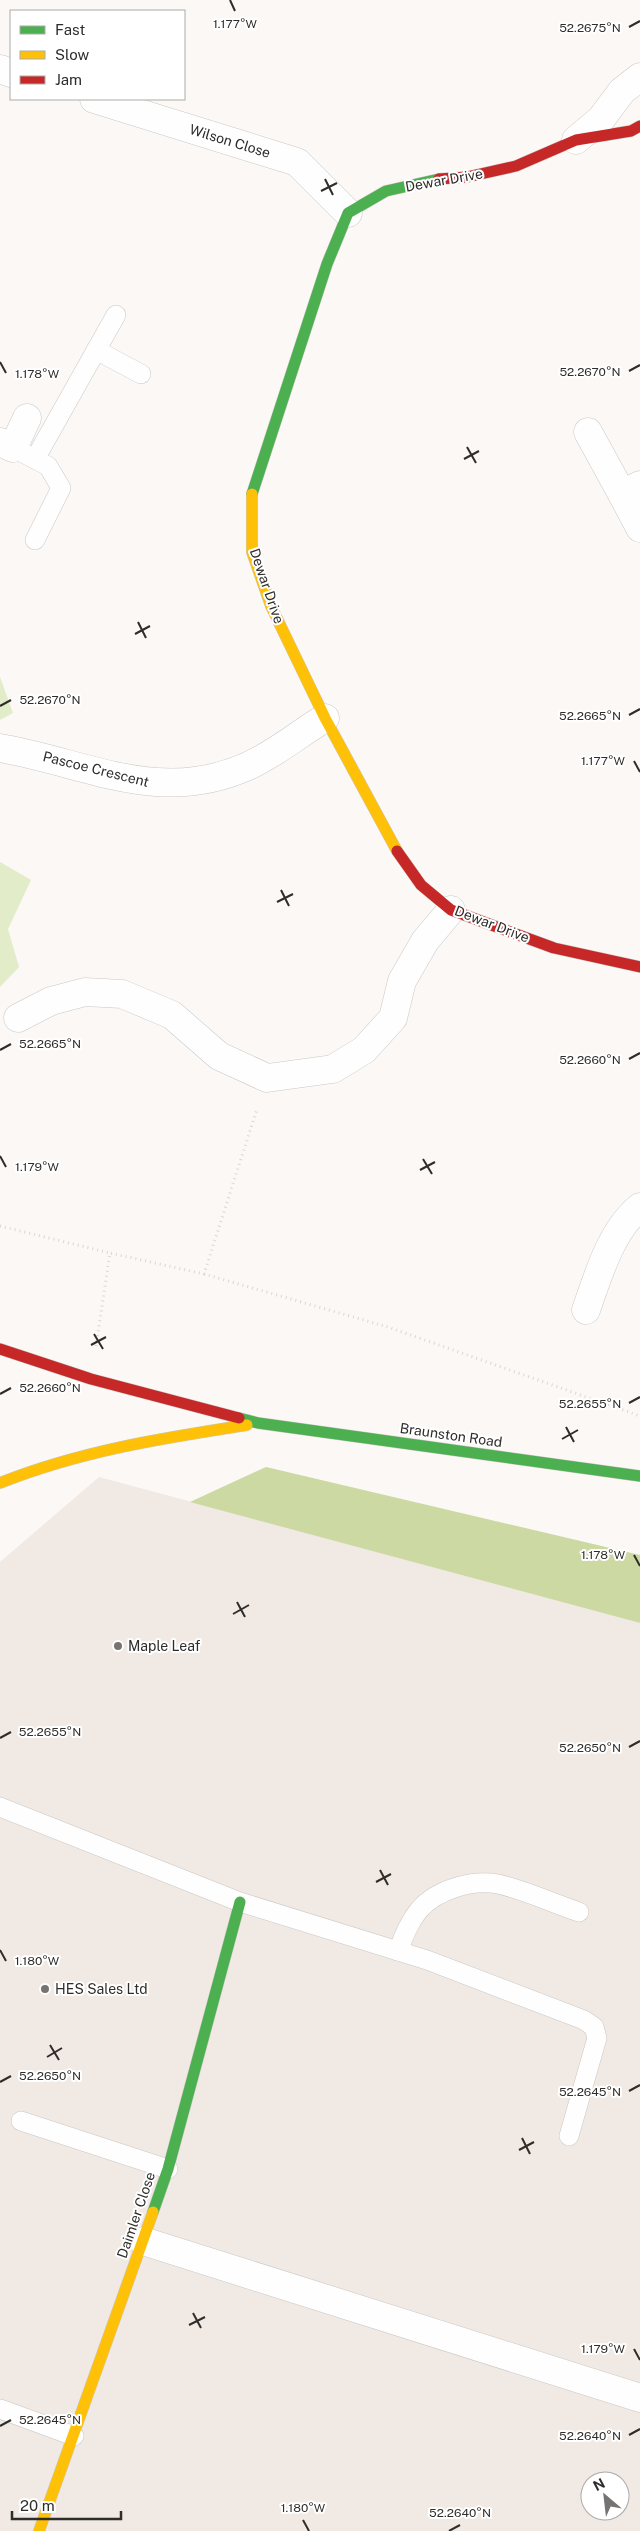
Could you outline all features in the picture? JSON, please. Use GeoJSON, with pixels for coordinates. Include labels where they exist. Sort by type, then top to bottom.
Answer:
{"type":"FeatureCollection","features":[{"type":"Feature","properties":{"kind":"main road","name":"Dewar Drive"},"geometry":{"type":"LineString","coordinates":[[640,126],[631,131],[576,140],[516,166],[467,177],[427,180],[386,191],[348,213],[327,264],[251,498],[252,552],[270,606],[325,718],[398,854],[421,886],[451,910],[554,948],[640,967]]}},
{"type":"Feature","properties":{"kind":"main road","name":"Braunston Road"},"geometry":{"type":"LineString","coordinates":[[0,1349],[91,1380],[258,1423],[640,1476]]}},
{"type":"Feature","properties":{"kind":"main road","name":"Braunston Road"},"geometry":{"type":"LineString","coordinates":[[0,1483],[20,1474],[126,1444],[258,1423]]}},
{"type":"Feature","properties":{"kind":"main road","name":"Daimler Close"},"geometry":{"type":"LineString","coordinates":[[39,2531],[168,2169],[240,1902]]}},
{"type":"Feature","properties":{"kind":"street","name":"Dewar Drive"},"geometry":{"type":"LineString","coordinates":[[576,140],[601,119],[622,91],[640,76]]}},
{"type":"Feature","properties":{"kind":"street","name":"Wilson Close"},"geometry":{"type":"LineString","coordinates":[[97,100],[297,162],[348,213]]}},
{"type":"Feature","properties":{"kind":"street"},"geometry":{"type":"LineString","coordinates":[[16,450],[28,418]]}},
{"type":"Feature","properties":{"kind":"street"},"geometry":{"type":"LineString","coordinates":[[588,432],[631,489],[640,528]]}},
{"type":"Feature","properties":{"kind":"street","name":"Pascoe Crescent"},"geometry":{"type":"LineString","coordinates":[[0,748],[40,755],[94,772],[156,784],[200,781],[248,766],[325,718]]}},
{"type":"Feature","properties":{"kind":"street"},"geometry":{"type":"LineString","coordinates":[[18,1018],[51,1001],[85,992],[122,994],[172,1015],[219,1056],[266,1078],[333,1069],[364,1050],[393,1018],[402,981],[425,941],[451,910]]}},
{"type":"Feature","properties":{"kind":"street"},"geometry":{"type":"LineString","coordinates":[[586,1310],[604,1258],[632,1213],[640,1207]]}},
{"type":"Feature","properties":{"kind":"street"},"geometry":{"type":"LineString","coordinates":[[143,2241],[640,2398]]}},
{"type":"Feature","properties":{"kind":"lane"},"geometry":{"type":"LineString","coordinates":[[35,540],[61,488],[48,466],[16,450],[96,350],[116,315]]}},
{"type":"Feature","properties":{"kind":"lane"},"geometry":{"type":"LineString","coordinates":[[96,350],[141,374]]}},
{"type":"Feature","properties":{"kind":"lane"},"geometry":{"type":"LineString","coordinates":[[0,1807],[240,1902],[398,1951],[584,2020],[594,2027],[597,2038],[569,2136]]}},
{"type":"Feature","properties":{"kind":"lane"},"geometry":{"type":"LineString","coordinates":[[398,1951],[409,1924],[420,1908],[441,1893],[470,1884],[497,1884],[578,1912]]}},
{"type":"Feature","properties":{"kind":"lane"},"geometry":{"type":"LineString","coordinates":[[21,2121],[168,2169]]}},
{"type":"Feature","properties":{"kind":"lane"},"geometry":{"type":"LineString","coordinates":[[0,2409],[74,2436]]}},
{"type":"Feature","properties":{"kind":"path"},"geometry":{"type":"LineString","coordinates":[[204,1274],[266,1078]]}},
{"type":"Feature","properties":{"kind":"path"},"geometry":{"type":"LineString","coordinates":[[0,1226],[204,1274],[388,1327],[640,1416]]}},
{"type":"Feature","properties":{"kind":"path"},"geometry":{"type":"LineString","coordinates":[[91,1380],[110,1253]]}},
{"type":"Feature","properties":{"kind":"shaded area"},"geometry":{"type":"Polygon","coordinates":[[[99,1477],[640,1623],[640,2531],[0,2531],[0,1562],[99,1477]]]}},
{"type":"Feature","properties":{"kind":"green space"},"geometry":{"type":"Polygon","coordinates":[[[0,677],[13,713],[0,720],[0,677]]]}},
{"type":"Feature","properties":{"kind":"green space"},"geometry":{"type":"Polygon","coordinates":[[[0,862],[31,880],[8,929],[19,967],[0,987],[0,862]]]}},
{"type":"Feature","properties":{"kind":"green space"},"geometry":{"type":"Polygon","coordinates":[[[266,1467],[640,1555],[640,1623],[190,1502],[266,1467]]]}},
{"type":"Feature","properties":{"kind":"traffic: fast"},"geometry":{"type":"LineString","coordinates":[[252,494],[327,264],[348,213],[386,191],[439,179]]}},
{"type":"Feature","properties":{"kind":"traffic: fast"},"geometry":{"type":"LineString","coordinates":[[239,1418],[258,1423],[640,1476]]}},
{"type":"Feature","properties":{"kind":"traffic: fast"},"geometry":{"type":"LineString","coordinates":[[153,2212],[168,2169],[240,1902]]}},
{"type":"Feature","properties":{"kind":"traffic: slow"},"geometry":{"type":"LineString","coordinates":[[252,494],[252,552],[271,606],[325,718],[397,851]]}},
{"type":"Feature","properties":{"kind":"traffic: slow"},"geometry":{"type":"LineString","coordinates":[[0,1483],[91,1454],[184,1435],[247,1425]]}},
{"type":"Feature","properties":{"kind":"traffic: slow"},"geometry":{"type":"LineString","coordinates":[[39,2531],[153,2212]]}},
{"type":"Feature","properties":{"kind":"traffic: jam"},"geometry":{"type":"LineString","coordinates":[[439,179],[467,177],[516,166],[576,140],[631,131],[640,126]]}},
{"type":"Feature","properties":{"kind":"traffic: jam"},"geometry":{"type":"LineString","coordinates":[[397,851],[421,885],[451,910],[554,948],[640,967]]}},
{"type":"Feature","properties":{"kind":"traffic: jam"},"geometry":{"type":"LineString","coordinates":[[0,1349],[91,1379],[239,1418]]}},
{"type":"Feature","properties":{"kind":"place","name":"Maple Leaf"},"geometry":{"type":"Point","coordinates":[118,1646]}},
{"type":"Feature","properties":{"kind":"place","name":"HES Sales Ltd"},"geometry":{"type":"Point","coordinates":[45,1989]}}]}
